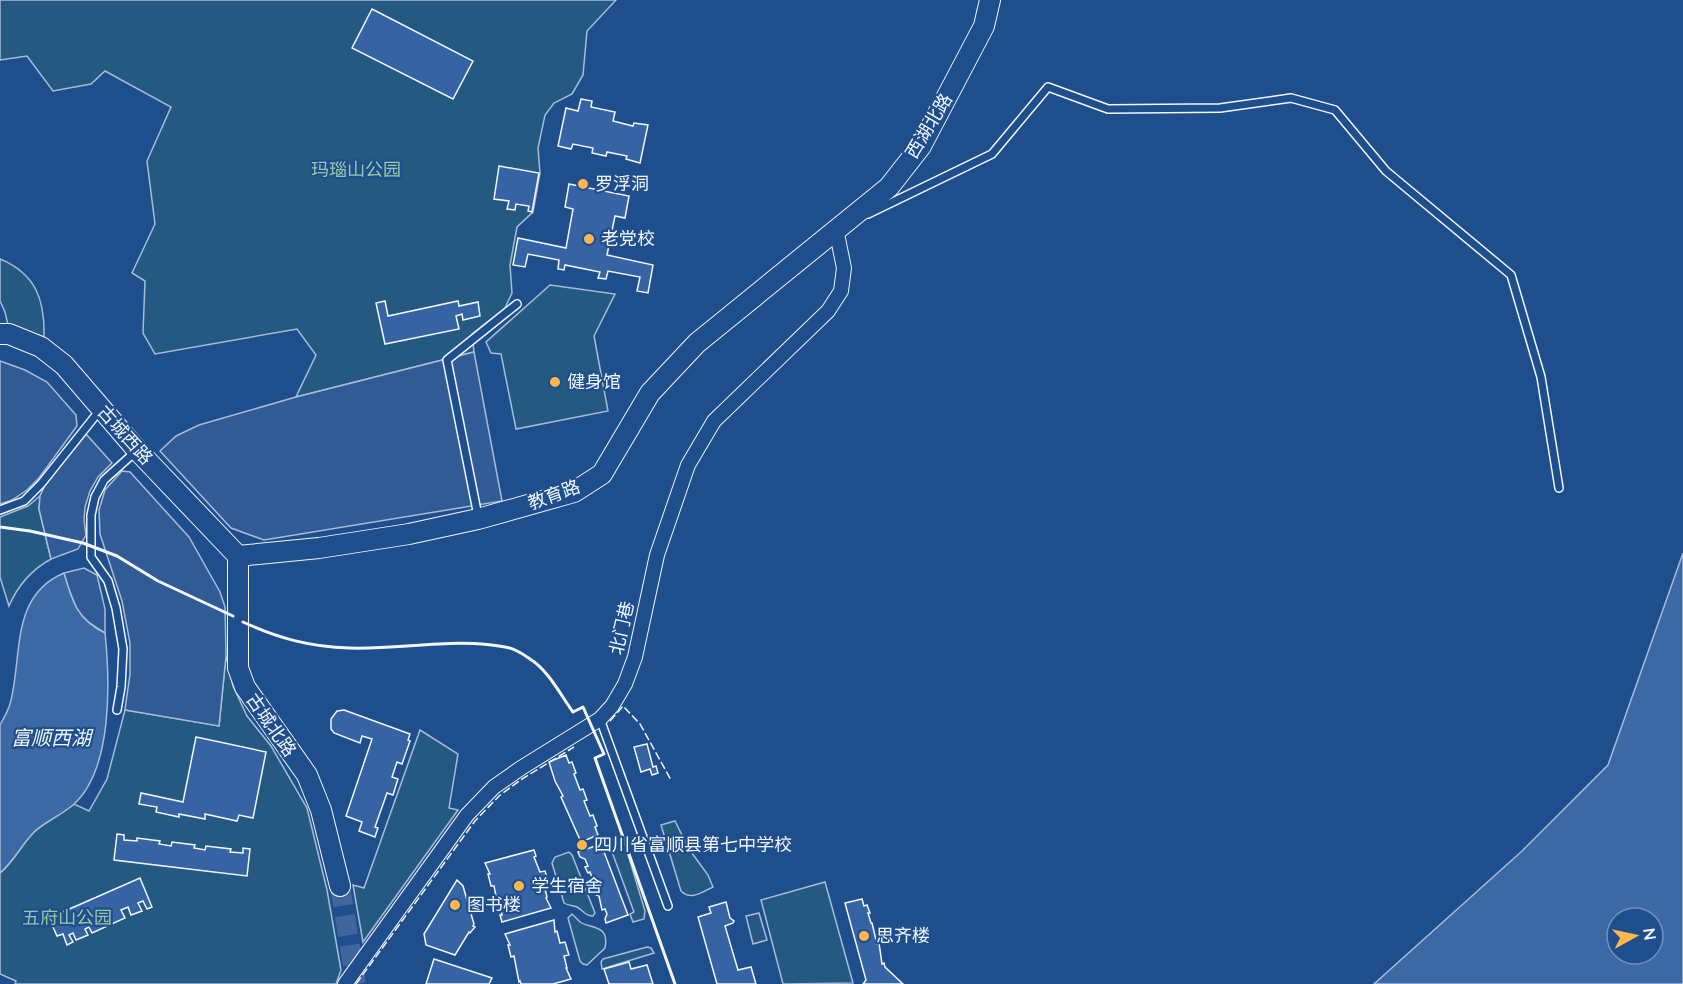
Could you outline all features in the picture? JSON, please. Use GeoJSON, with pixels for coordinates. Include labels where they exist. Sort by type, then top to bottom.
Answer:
{"type":"FeatureCollection","features":[{"type":"Feature","properties":{"kind":"street","name":"西湖北路"},"geometry":{"type":"LineString","coordinates":[[836,229],[889,187],[921,146],[984,27],[990,0]]}},
{"type":"Feature","properties":{"kind":"street","name":"教育路"},"geometry":{"type":"LineString","coordinates":[[238,556],[319,548],[409,534],[478,519],[574,492],[602,474],[650,393],[697,343],[836,229]]}},
{"type":"Feature","properties":{"kind":"street","name":"北门巷"},"geometry":{"type":"LineString","coordinates":[[345,984],[474,808],[494,787],[520,768],[600,719],[612,706],[625,684],[635,657],[657,555],[688,465],[714,421],[828,310],[841,291],[844,268],[836,229]]}},
{"type":"Feature","properties":{"kind":"street","name":"古城西路"},"geometry":{"type":"LineString","coordinates":[[0,334],[9,334],[41,347],[64,365],[137,450],[238,556]]}},
{"type":"Feature","properties":{"kind":"street","name":"古城北路"},"geometry":{"type":"LineString","coordinates":[[238,556],[238,668],[245,687],[307,775],[321,810],[340,886]]}},
{"type":"Feature","properties":{"kind":"lane"},"geometry":{"type":"LineString","coordinates":[[836,229],[992,154],[1048,87],[1108,109],[1220,108],[1290,98],[1335,110],[1386,171],[1511,275],[1541,377],[1559,489]]}},
{"type":"Feature","properties":{"kind":"lane"},"geometry":{"type":"LineString","coordinates":[[478,519],[447,360],[517,304]]}},
{"type":"Feature","properties":{"kind":"lane"},"geometry":{"type":"LineString","coordinates":[[0,510],[24,501],[41,484],[101,409]]}},
{"type":"Feature","properties":{"kind":"lane"},"geometry":{"type":"LineString","coordinates":[[117,710],[123,649],[116,608],[108,581],[91,557],[92,515],[95,497],[104,480],[137,450]]}},
{"type":"Feature","properties":{"kind":"lane"},"geometry":{"type":"LineString","coordinates":[[600,719],[668,906]]}},
{"type":"Feature","properties":{"kind":"green space","name":"玛瑙山公园"},"geometry":{"type":"Polygon","coordinates":[[[0,0],[616,0],[587,31],[583,75],[572,94],[554,103],[545,115],[538,148],[540,173],[533,212],[517,227],[510,265],[512,293],[505,308],[472,334],[474,352],[296,397],[316,355],[297,329],[155,354],[143,333],[145,281],[132,273],[155,224],[147,161],[171,107],[105,71],[91,84],[53,91],[27,56],[0,60],[0,0]]]}},
{"type":"Feature","properties":{"kind":"green space"},"geometry":{"type":"Polygon","coordinates":[[[0,259],[22,272],[36,290],[43,311],[44,337],[8,325],[0,301],[0,259]]]}},
{"type":"Feature","properties":{"kind":"green space"},"geometry":{"type":"Polygon","coordinates":[[[550,285],[615,294],[594,336],[608,411],[516,429],[501,354],[491,353],[486,342],[550,285]]]}},
{"type":"Feature","properties":{"kind":"green space"},"geometry":{"type":"Polygon","coordinates":[[[40,496],[39,509],[51,559],[26,579],[9,606],[0,577],[0,517],[28,506],[40,496]]]}},
{"type":"Feature","properties":{"kind":"green space","name":"五府山公园"},"geometry":{"type":"Polygon","coordinates":[[[226,656],[233,686],[247,716],[271,746],[307,808],[327,890],[341,970],[336,984],[15,984],[16,981],[0,974],[0,873],[34,832],[48,821],[74,804],[89,811],[107,779],[125,710],[219,726],[226,656]]]}},
{"type":"Feature","properties":{"kind":"green space"},"geometry":{"type":"Polygon","coordinates":[[[420,730],[458,754],[449,808],[458,810],[363,942],[353,885],[364,888],[420,730]]]}},
{"type":"Feature","properties":{"kind":"green space"},"geometry":{"type":"Polygon","coordinates":[[[675,821],[689,849],[708,875],[713,887],[697,895],[685,894],[681,891],[661,825],[675,821]]]}},
{"type":"Feature","properties":{"kind":"green space"},"geometry":{"type":"Polygon","coordinates":[[[621,836],[645,911],[644,919],[633,922],[630,914],[634,912],[608,841],[621,836]]]}},
{"type":"Feature","properties":{"kind":"green space"},"geometry":{"type":"Polygon","coordinates":[[[569,852],[595,913],[593,916],[564,903],[552,863],[555,857],[569,852]]]}},
{"type":"Feature","properties":{"kind":"green space"},"geometry":{"type":"Polygon","coordinates":[[[825,882],[853,983],[783,984],[761,900],[825,882]]]}},
{"type":"Feature","properties":{"kind":"green space"},"geometry":{"type":"Polygon","coordinates":[[[759,913],[767,940],[753,944],[746,916],[759,913]]]}},
{"type":"Feature","properties":{"kind":"green space"},"geometry":{"type":"Polygon","coordinates":[[[572,914],[580,922],[602,931],[605,935],[605,948],[587,965],[580,961],[568,918],[572,914]]]}},
{"type":"Feature","properties":{"kind":"green space"},"geometry":{"type":"Polygon","coordinates":[[[647,947],[651,948],[654,953],[602,969],[603,959],[647,947]]]}},
{"type":"Feature","properties":{"kind":"shaded area"},"geometry":{"type":"Polygon","coordinates":[[[474,352],[502,501],[264,540],[231,528],[160,451],[176,436],[199,425],[296,397],[474,352]]]}},
{"type":"Feature","properties":{"kind":"shaded area"},"geometry":{"type":"Polygon","coordinates":[[[0,361],[25,370],[47,382],[76,415],[77,426],[39,478],[12,500],[0,504],[0,361]]]}},
{"type":"Feature","properties":{"kind":"shaded area"},"geometry":{"type":"Polygon","coordinates":[[[86,434],[112,463],[98,477],[90,491],[85,507],[86,535],[78,549],[51,559],[39,509],[40,496],[45,485],[86,434]]]}},
{"type":"Feature","properties":{"kind":"shaded area"},"geometry":{"type":"Polygon","coordinates":[[[122,471],[130,472],[189,537],[220,592],[225,607],[226,656],[219,726],[125,710],[130,674],[130,643],[122,601],[100,534],[99,510],[105,490],[122,471]]]}},
{"type":"Feature","properties":{"kind":"shaded area"},"geometry":{"type":"Polygon","coordinates":[[[84,568],[97,575],[105,609],[105,633],[78,612],[68,587],[64,573],[84,568]]]}},
{"type":"Feature","properties":{"kind":"water"},"geometry":{"type":"Polygon","coordinates":[[[1683,553],[1683,984],[1374,984],[1522,851],[1608,765],[1683,553]]]}},
{"type":"Feature","properties":{"kind":"water","name":"富顺西湖"},"geometry":{"type":"Polygon","coordinates":[[[64,573],[77,609],[88,622],[105,633],[108,699],[102,748],[96,770],[86,790],[73,805],[35,831],[0,873],[0,725],[10,704],[21,630],[26,612],[34,597],[46,583],[64,573]]]}},
{"type":"Feature","properties":{"kind":"building"},"geometry":{"type":"Polygon","coordinates":[[[372,9],[473,61],[453,99],[352,48],[372,9]]]}},
{"type":"Feature","properties":{"kind":"building"},"geometry":{"type":"Polygon","coordinates":[[[581,99],[592,101],[591,107],[615,112],[613,121],[633,126],[634,123],[648,125],[640,163],[626,159],[627,156],[607,152],[606,156],[592,153],[593,148],[573,144],[571,149],[558,146],[566,108],[578,111],[581,99]]]}},
{"type":"Feature","properties":{"kind":"building"},"geometry":{"type":"Polygon","coordinates":[[[499,166],[539,173],[532,212],[528,211],[529,206],[516,204],[515,210],[507,209],[509,201],[494,199],[499,166]]]}},
{"type":"Feature","properties":{"kind":"building","name":"老党校"},"geometry":{"type":"Polygon","coordinates":[[[569,184],[629,196],[625,218],[615,216],[607,255],[653,265],[648,293],[637,291],[640,277],[608,271],[606,279],[598,278],[600,272],[565,265],[564,270],[558,269],[559,260],[528,254],[525,267],[513,265],[518,238],[566,248],[573,209],[565,207],[569,184]]]}},
{"type":"Feature","properties":{"kind":"building"},"geometry":{"type":"Polygon","coordinates":[[[385,301],[388,316],[458,301],[459,306],[478,302],[480,316],[463,320],[462,314],[456,316],[459,329],[385,344],[376,303],[385,301]]]}},
{"type":"Feature","properties":{"kind":"building"},"geometry":{"type":"Polygon","coordinates":[[[344,710],[410,734],[408,740],[410,741],[402,764],[397,762],[392,777],[398,779],[393,795],[387,793],[375,827],[378,828],[375,837],[359,831],[362,822],[346,816],[372,739],[362,736],[360,743],[334,733],[331,729],[331,719],[337,711],[344,710]]]}},
{"type":"Feature","properties":{"kind":"building"},"geometry":{"type":"Polygon","coordinates":[[[196,737],[266,752],[253,818],[239,815],[237,821],[205,814],[205,819],[179,814],[179,817],[156,812],[157,807],[139,804],[141,793],[183,802],[196,737]]]}},
{"type":"Feature","properties":{"kind":"building"},"geometry":{"type":"Polygon","coordinates":[[[647,744],[653,767],[656,766],[658,773],[652,775],[650,769],[641,772],[634,747],[647,744]]]}},
{"type":"Feature","properties":{"kind":"building"},"geometry":{"type":"Polygon","coordinates":[[[566,755],[569,763],[572,762],[580,790],[583,789],[587,800],[584,801],[597,826],[595,827],[598,835],[581,842],[561,797],[563,796],[549,762],[566,755]]]}},
{"type":"Feature","properties":{"kind":"building"},"geometry":{"type":"Polygon","coordinates":[[[117,834],[124,835],[124,840],[137,841],[137,838],[160,841],[159,844],[171,846],[172,842],[195,845],[194,848],[205,850],[206,846],[243,853],[243,848],[250,849],[247,876],[114,860],[117,834]]]}},
{"type":"Feature","properties":{"kind":"building"},"geometry":{"type":"Polygon","coordinates":[[[601,844],[628,915],[606,923],[607,914],[605,909],[602,910],[599,896],[594,894],[591,885],[593,880],[585,867],[588,866],[585,859],[580,857],[578,852],[601,844]]]}},
{"type":"Feature","properties":{"kind":"building","name":"学生宿舍"},"geometry":{"type":"Polygon","coordinates":[[[534,850],[536,856],[534,857],[540,872],[545,871],[549,884],[544,885],[546,898],[551,908],[502,922],[501,910],[499,911],[494,886],[491,886],[488,874],[490,874],[485,863],[534,850]]]}},
{"type":"Feature","properties":{"kind":"building"},"geometry":{"type":"Polygon","coordinates":[[[140,878],[152,907],[147,909],[143,901],[138,903],[142,911],[131,915],[128,907],[121,910],[125,918],[92,933],[89,927],[85,929],[88,935],[76,940],[73,933],[69,935],[73,942],[67,945],[63,934],[57,936],[49,918],[140,878]]]}},
{"type":"Feature","properties":{"kind":"building","name":"图书楼"},"geometry":{"type":"Polygon","coordinates":[[[457,880],[463,886],[475,927],[469,932],[455,955],[426,945],[424,934],[457,880]]]}},
{"type":"Feature","properties":{"kind":"building","name":"思齐楼"},"geometry":{"type":"Polygon","coordinates":[[[862,899],[870,913],[868,913],[877,944],[879,943],[882,964],[884,963],[885,967],[903,984],[863,984],[866,980],[845,903],[862,899]]]}},
{"type":"Feature","properties":{"kind":"building"},"geometry":{"type":"Polygon","coordinates":[[[726,902],[730,918],[734,921],[725,926],[738,970],[751,967],[756,984],[717,984],[698,917],[711,913],[709,907],[726,902]]]}},
{"type":"Feature","properties":{"kind":"building","name":"学生宿舍"},"geometry":{"type":"Polygon","coordinates":[[[554,920],[555,932],[557,931],[560,943],[565,942],[569,955],[564,956],[571,979],[553,984],[521,984],[514,956],[511,957],[508,945],[510,945],[505,934],[554,920]]]}},
{"type":"Feature","properties":{"kind":"building"},"geometry":{"type":"Polygon","coordinates":[[[434,959],[492,978],[489,984],[426,984],[434,959]]]}},
{"type":"Feature","properties":{"kind":"building"},"geometry":{"type":"Polygon","coordinates":[[[629,962],[631,969],[647,965],[653,984],[609,984],[604,969],[629,962]]]}},
{"type":"Feature","properties":{"kind":"tunnel"},"geometry":{"type":"LineString","coordinates":[[340,886],[356,984]]}},
{"type":"Feature","properties":{"kind":"fence"},"geometry":{"type":"LineString","coordinates":[[610,721],[623,706],[640,724],[671,780]]}},
{"type":"Feature","properties":{"kind":"fence"},"geometry":{"type":"LineString","coordinates":[[356,984],[475,821],[499,796],[574,747]]}},
{"type":"Feature","properties":{"kind":"wall"},"geometry":{"type":"LineString","coordinates":[[0,527],[83,543],[117,556],[158,581],[233,616]]}},
{"type":"Feature","properties":{"kind":"wall"},"geometry":{"type":"LineString","coordinates":[[243,622],[269,633],[321,646],[368,648],[448,643],[487,644],[521,653],[536,664],[548,676],[573,712],[583,707],[604,754],[595,758],[675,984]]}},
{"type":"Feature","properties":{"kind":"place","name":"罗浮洞"},"geometry":{"type":"Point","coordinates":[583,184]}},
{"type":"Feature","properties":{"kind":"place","name":"老党校"},"geometry":{"type":"Point","coordinates":[589,239]}},
{"type":"Feature","properties":{"kind":"place","name":"健身馆"},"geometry":{"type":"Point","coordinates":[555,382]}},
{"type":"Feature","properties":{"kind":"place","name":"四川省富顺县第七中学校"},"geometry":{"type":"Point","coordinates":[582,845]}},
{"type":"Feature","properties":{"kind":"place","name":"学生宿舍"},"geometry":{"type":"Point","coordinates":[519,886]}},
{"type":"Feature","properties":{"kind":"place","name":"图书楼"},"geometry":{"type":"Point","coordinates":[455,905]}},
{"type":"Feature","properties":{"kind":"place","name":"思齐楼"},"geometry":{"type":"Point","coordinates":[864,936]}}]}
